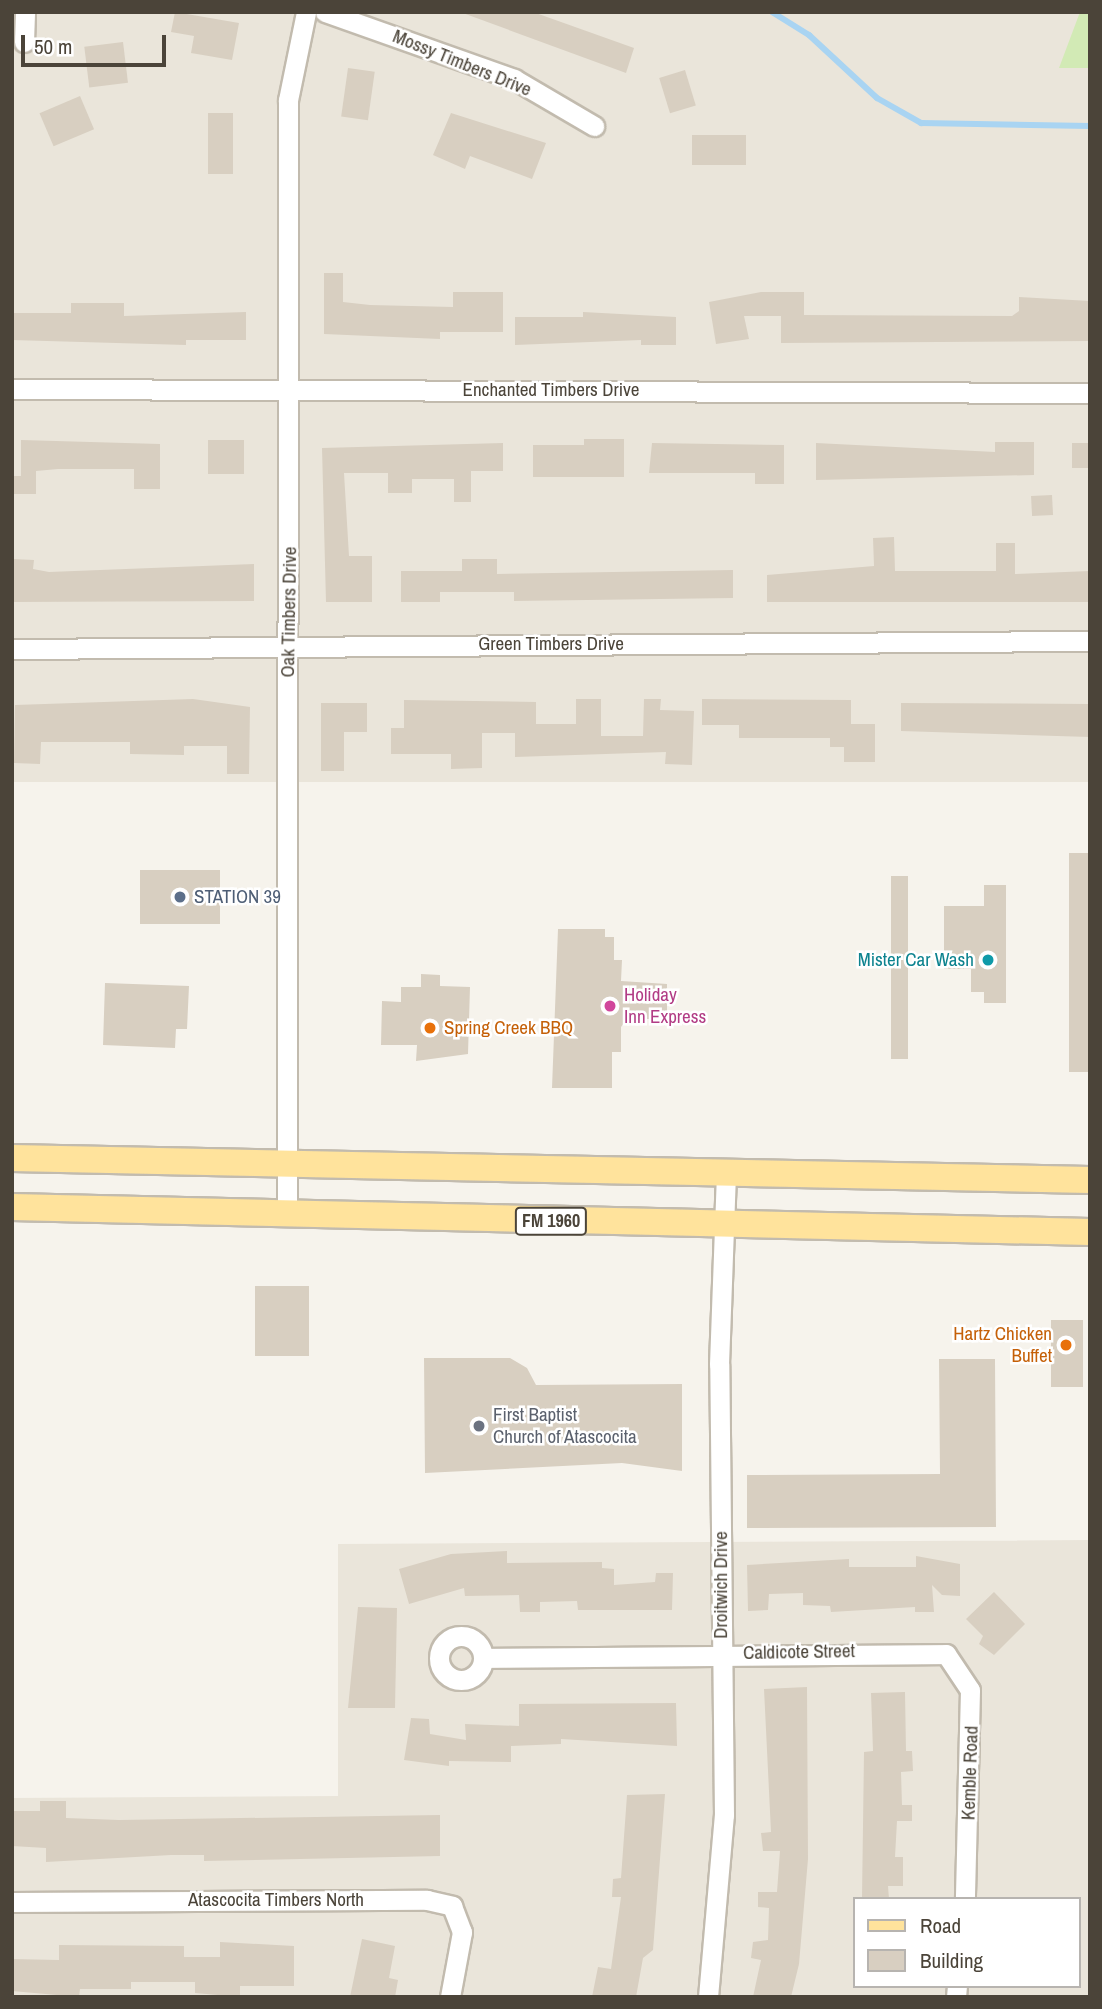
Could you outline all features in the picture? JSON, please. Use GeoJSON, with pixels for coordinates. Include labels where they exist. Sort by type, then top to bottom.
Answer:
{"type":"FeatureCollection","features":[{"type":"Feature","properties":{"kind":"main road"},"geometry":{"type":"LineString","coordinates":[[12,1158],[1090,1180]]}},
{"type":"Feature","properties":{"kind":"main road","name":"FM 1960"},"geometry":{"type":"LineString","coordinates":[[12,1207],[723,1227],[1090,1231]]}},
{"type":"Feature","properties":{"kind":"street"},"geometry":{"type":"LineString","coordinates":[[24,42],[25,12]]}},
{"type":"Feature","properties":{"kind":"street","name":"Oak Timbers Drive"},"geometry":{"type":"LineString","coordinates":[[287,1213],[291,388],[288,100],[306,12]]}},
{"type":"Feature","properties":{"kind":"street","name":"Mossy Timbers Drive"},"geometry":{"type":"LineString","coordinates":[[325,12],[514,79],[594,126]]}},
{"type":"Feature","properties":{"kind":"street","name":"Enchanted Timbers Drive"},"geometry":{"type":"LineString","coordinates":[[12,389],[1090,393]]}},
{"type":"Feature","properties":{"kind":"street","name":"Green Timbers Drive"},"geometry":{"type":"LineString","coordinates":[[12,649],[1090,641]]}},
{"type":"Feature","properties":{"kind":"street","name":"Droitwich Drive"},"geometry":{"type":"LineString","coordinates":[[708,1997],[723,1873],[721,1653],[723,1227],[726,1173]]}},
{"type":"Feature","properties":{"kind":"street","name":"Caldicote Street"},"geometry":{"type":"LineString","coordinates":[[484,1658],[721,1653],[946,1654]]}},
{"type":"Feature","properties":{"kind":"street","name":"Kemble Road"},"geometry":{"type":"LineString","coordinates":[[946,1654],[970,1690],[965,1897]]}},
{"type":"Feature","properties":{"kind":"street","name":"Atascocita Timbers North"},"geometry":{"type":"LineString","coordinates":[[12,1902],[427,1900],[452,1906],[462,1932],[451,1993]]}},
{"type":"Feature","properties":{"kind":"shaded area"},"geometry":{"type":"Polygon","coordinates":[[[12,12],[1090,12],[1090,782],[12,782],[12,12]]]}},
{"type":"Feature","properties":{"kind":"shaded area"},"geometry":{"type":"Polygon","coordinates":[[[1090,1540],[1090,1997],[12,1997],[12,1798],[338,1796],[338,1544],[1090,1540]]]}},
{"type":"Feature","properties":{"kind":"green space"},"geometry":{"type":"Polygon","coordinates":[[[1080,12],[1090,12],[1090,68],[1059,68],[1080,12]]]}},
{"type":"Feature","properties":{"kind":"building"},"geometry":{"type":"Polygon","coordinates":[[[175,12],[239,23],[232,60],[191,53],[194,36],[171,32],[175,12]]]}},
{"type":"Feature","properties":{"kind":"building"},"geometry":{"type":"Polygon","coordinates":[[[460,12],[533,12],[634,48],[626,73],[460,12]]]}},
{"type":"Feature","properties":{"kind":"building"},"geometry":{"type":"Polygon","coordinates":[[[123,42],[128,83],[89,87],[84,47],[123,42]]]}},
{"type":"Feature","properties":{"kind":"building"},"geometry":{"type":"Polygon","coordinates":[[[348,68],[375,72],[368,120],[341,117],[348,68]]]}},
{"type":"Feature","properties":{"kind":"building"},"geometry":{"type":"Polygon","coordinates":[[[685,70],[696,105],[670,113],[659,78],[685,70]]]}},
{"type":"Feature","properties":{"kind":"building"},"geometry":{"type":"Polygon","coordinates":[[[80,96],[94,129],[54,146],[39,113],[80,96]]]}},
{"type":"Feature","properties":{"kind":"building"},"geometry":{"type":"Polygon","coordinates":[[[208,113],[233,113],[233,174],[208,174],[208,113]]]}},
{"type":"Feature","properties":{"kind":"building"},"geometry":{"type":"Polygon","coordinates":[[[451,113],[546,143],[532,179],[470,156],[465,169],[433,155],[451,113]]]}},
{"type":"Feature","properties":{"kind":"building"},"geometry":{"type":"Polygon","coordinates":[[[692,135],[746,135],[746,165],[692,165],[692,135]]]}},
{"type":"Feature","properties":{"kind":"building"},"geometry":{"type":"Polygon","coordinates":[[[324,273],[343,273],[343,302],[370,305],[453,307],[453,292],[503,292],[503,332],[440,332],[440,339],[324,334],[324,273]]]}},
{"type":"Feature","properties":{"kind":"building"},"geometry":{"type":"Polygon","coordinates":[[[761,292],[804,292],[804,315],[1012,316],[1019,311],[1019,297],[1090,301],[1090,341],[781,343],[781,316],[744,316],[749,339],[716,344],[709,302],[761,292]]]}},
{"type":"Feature","properties":{"kind":"building"},"geometry":{"type":"Polygon","coordinates":[[[71,303],[124,303],[124,316],[246,312],[246,340],[186,340],[186,345],[12,340],[12,313],[71,313],[71,303]]]}},
{"type":"Feature","properties":{"kind":"building"},"geometry":{"type":"Polygon","coordinates":[[[583,312],[676,317],[676,345],[641,345],[641,340],[515,345],[515,317],[583,317],[583,312]]]}},
{"type":"Feature","properties":{"kind":"building"},"geometry":{"type":"Polygon","coordinates":[[[584,439],[624,439],[624,477],[533,477],[533,445],[584,445],[584,439]]]}},
{"type":"Feature","properties":{"kind":"building"},"geometry":{"type":"Polygon","coordinates":[[[21,440],[160,444],[160,489],[134,489],[134,469],[58,469],[36,471],[36,494],[12,494],[12,476],[21,476],[21,440]]]}},
{"type":"Feature","properties":{"kind":"building"},"geometry":{"type":"Polygon","coordinates":[[[208,440],[244,440],[244,474],[208,474],[208,440]]]}},
{"type":"Feature","properties":{"kind":"building"},"geometry":{"type":"Polygon","coordinates":[[[995,442],[1034,442],[1034,475],[816,480],[816,443],[995,452],[995,442]]]}},
{"type":"Feature","properties":{"kind":"building"},"geometry":{"type":"Polygon","coordinates":[[[503,443],[503,471],[471,471],[471,502],[454,502],[454,479],[412,479],[412,493],[388,493],[388,473],[344,473],[349,556],[372,556],[372,602],[326,602],[322,448],[503,443]]]}},
{"type":"Feature","properties":{"kind":"building"},"geometry":{"type":"Polygon","coordinates":[[[652,443],[784,445],[784,484],[755,484],[755,473],[649,473],[652,443]]]}},
{"type":"Feature","properties":{"kind":"building"},"geometry":{"type":"Polygon","coordinates":[[[1072,443],[1090,443],[1090,468],[1072,468],[1072,443]]]}},
{"type":"Feature","properties":{"kind":"building"},"geometry":{"type":"Polygon","coordinates":[[[1052,495],[1053,515],[1032,516],[1031,496],[1052,495]]]}},
{"type":"Feature","properties":{"kind":"building"},"geometry":{"type":"Polygon","coordinates":[[[894,537],[895,571],[996,571],[996,543],[1015,543],[1015,574],[1090,571],[1090,602],[767,602],[767,575],[874,566],[873,538],[894,537]]]}},
{"type":"Feature","properties":{"kind":"building"},"geometry":{"type":"Polygon","coordinates":[[[12,559],[34,560],[33,569],[49,572],[254,564],[254,601],[12,602],[12,559]]]}},
{"type":"Feature","properties":{"kind":"building"},"geometry":{"type":"Polygon","coordinates":[[[462,559],[497,559],[497,574],[733,570],[733,598],[514,601],[514,592],[440,592],[440,602],[401,602],[401,571],[462,571],[462,559]]]}},
{"type":"Feature","properties":{"kind":"building"},"geometry":{"type":"Polygon","coordinates":[[[193,699],[250,707],[249,774],[227,774],[227,746],[184,746],[184,755],[130,754],[130,742],[41,742],[40,764],[14,763],[15,705],[193,699]]]}},
{"type":"Feature","properties":{"kind":"building"},"geometry":{"type":"Polygon","coordinates":[[[576,699],[601,699],[601,736],[643,736],[644,699],[661,699],[660,710],[694,711],[692,765],[665,764],[666,752],[515,757],[515,733],[482,733],[482,768],[451,769],[451,754],[391,754],[391,728],[404,728],[404,700],[536,702],[536,724],[576,724],[576,699]]]}},
{"type":"Feature","properties":{"kind":"building"},"geometry":{"type":"Polygon","coordinates":[[[702,699],[851,700],[851,724],[875,724],[875,762],[844,762],[844,747],[830,747],[830,738],[739,738],[739,725],[702,725],[702,699]]]}},
{"type":"Feature","properties":{"kind":"building"},"geometry":{"type":"Polygon","coordinates":[[[321,703],[367,703],[367,732],[344,732],[344,771],[321,771],[321,703]]]}},
{"type":"Feature","properties":{"kind":"building"},"geometry":{"type":"Polygon","coordinates":[[[901,703],[1090,704],[1090,737],[901,731],[901,703]]]}},
{"type":"Feature","properties":{"kind":"building"},"geometry":{"type":"Polygon","coordinates":[[[1069,853],[1090,853],[1090,1072],[1069,1072],[1069,853]]]}},
{"type":"Feature","properties":{"kind":"building","name":"STATION 39"},"geometry":{"type":"Polygon","coordinates":[[[140,870],[220,870],[220,924],[140,924],[140,870]]]}},
{"type":"Feature","properties":{"kind":"building"},"geometry":{"type":"Polygon","coordinates":[[[891,876],[908,876],[908,1059],[891,1059],[891,876]]]}},
{"type":"Feature","properties":{"kind":"building","name":"Mister Car Wash"},"geometry":{"type":"Polygon","coordinates":[[[984,885],[1006,885],[1006,1003],[984,1003],[984,992],[971,992],[971,969],[944,969],[944,906],[984,906],[984,885]]]}},
{"type":"Feature","properties":{"kind":"building","name":"Holiday Inn Express"},"geometry":{"type":"Polygon","coordinates":[[[558,929],[605,929],[605,937],[614,937],[614,960],[622,960],[621,981],[667,984],[667,1019],[627,1019],[621,1027],[621,1052],[612,1052],[612,1088],[552,1088],[558,929]]]}},
{"type":"Feature","properties":{"kind":"building"},"geometry":{"type":"Polygon","coordinates":[[[421,974],[440,975],[440,986],[470,987],[468,1054],[416,1061],[417,1045],[381,1045],[382,1001],[401,1002],[401,987],[421,987],[421,974]]]}},
{"type":"Feature","properties":{"kind":"building"},"geometry":{"type":"Polygon","coordinates":[[[105,983],[189,986],[187,1029],[176,1029],[175,1048],[103,1045],[105,983]]]}},
{"type":"Feature","properties":{"kind":"building"},"geometry":{"type":"Polygon","coordinates":[[[255,1286],[309,1286],[309,1356],[255,1356],[255,1286]]]}},
{"type":"Feature","properties":{"kind":"building"},"geometry":{"type":"Polygon","coordinates":[[[1051,1320],[1083,1320],[1083,1387],[1051,1387],[1051,1320]]]}},
{"type":"Feature","properties":{"kind":"building"},"geometry":{"type":"Polygon","coordinates":[[[424,1358],[510,1358],[527,1368],[536,1385],[682,1384],[682,1471],[622,1463],[425,1473],[424,1358]]]}},
{"type":"Feature","properties":{"kind":"building"},"geometry":{"type":"Polygon","coordinates":[[[939,1359],[995,1359],[996,1527],[747,1528],[747,1475],[940,1474],[939,1359]]]}},
{"type":"Feature","properties":{"kind":"building"},"geometry":{"type":"Polygon","coordinates":[[[507,1551],[507,1563],[602,1562],[602,1568],[614,1569],[614,1585],[655,1582],[656,1573],[673,1573],[672,1610],[578,1610],[577,1601],[540,1602],[540,1612],[520,1612],[519,1595],[465,1596],[464,1588],[409,1604],[399,1569],[451,1554],[507,1551]]]}},
{"type":"Feature","properties":{"kind":"building"},"geometry":{"type":"Polygon","coordinates":[[[916,1556],[960,1564],[960,1596],[942,1595],[932,1585],[934,1612],[915,1612],[915,1607],[831,1612],[830,1606],[803,1605],[803,1593],[769,1594],[768,1610],[748,1611],[747,1565],[849,1559],[849,1567],[916,1567],[916,1556]]]}},
{"type":"Feature","properties":{"kind":"building"},"geometry":{"type":"Polygon","coordinates":[[[994,1592],[1025,1624],[994,1655],[979,1644],[983,1636],[966,1619],[994,1592]]]}},
{"type":"Feature","properties":{"kind":"building"},"geometry":{"type":"Polygon","coordinates":[[[358,1607],[397,1608],[395,1708],[348,1708],[358,1607]]]}},
{"type":"Feature","properties":{"kind":"building"},"geometry":{"type":"Polygon","coordinates":[[[807,1687],[808,1859],[799,1964],[791,1997],[753,1997],[761,1960],[751,1958],[753,1942],[768,1940],[769,1908],[758,1907],[758,1892],[777,1892],[780,1851],[763,1851],[761,1833],[771,1832],[764,1689],[807,1687]]]}},
{"type":"Feature","properties":{"kind":"building"},"geometry":{"type":"Polygon","coordinates":[[[905,1692],[906,1751],[912,1751],[913,1771],[901,1772],[902,1805],[912,1805],[912,1821],[897,1821],[895,1857],[903,1857],[903,1886],[888,1886],[889,1897],[862,1897],[864,1752],[873,1751],[871,1693],[905,1692]]]}},
{"type":"Feature","properties":{"kind":"building"},"geometry":{"type":"Polygon","coordinates":[[[676,1703],[677,1746],[561,1739],[561,1744],[511,1746],[511,1762],[449,1761],[449,1766],[404,1760],[411,1718],[429,1719],[430,1734],[466,1740],[465,1724],[519,1726],[519,1704],[676,1703]]]}},
{"type":"Feature","properties":{"kind":"building"},"geometry":{"type":"Polygon","coordinates":[[[665,1794],[653,1950],[643,1958],[636,1997],[592,1997],[598,1967],[611,1969],[621,1897],[612,1897],[613,1879],[621,1878],[627,1795],[665,1794]]]}},
{"type":"Feature","properties":{"kind":"building"},"geometry":{"type":"Polygon","coordinates":[[[40,1801],[66,1801],[66,1818],[119,1820],[440,1815],[440,1856],[204,1861],[204,1855],[171,1855],[46,1862],[46,1848],[12,1846],[12,1811],[40,1811],[40,1801]]]}},
{"type":"Feature","properties":{"kind":"building"},"geometry":{"type":"Polygon","coordinates":[[[362,1939],[395,1946],[389,1978],[398,1980],[395,1997],[350,1997],[362,1939]]]}},
{"type":"Feature","properties":{"kind":"building"},"geometry":{"type":"Polygon","coordinates":[[[220,1942],[294,1946],[294,1986],[240,1986],[240,1997],[195,1993],[195,1982],[131,1982],[131,1989],[80,1989],[79,1997],[12,1991],[12,1959],[59,1960],[59,1945],[184,1946],[184,1957],[220,1957],[220,1942]]]}},
{"type":"Feature","properties":{"kind":"waterway"},"geometry":{"type":"LineString","coordinates":[[772,12],[809,35],[877,98],[921,123],[1090,126]]}},
{"type":"Feature","properties":{"kind":"place","name":"STATION 39"},"geometry":{"type":"Point","coordinates":[180,897]}},
{"type":"Feature","properties":{"kind":"place","name":"Mister Car Wash"},"geometry":{"type":"Point","coordinates":[988,960]}},
{"type":"Feature","properties":{"kind":"place","name":"Holiday Inn Express"},"geometry":{"type":"Point","coordinates":[610,1006]}},
{"type":"Feature","properties":{"kind":"place","name":"Spring Creek BBQ"},"geometry":{"type":"Point","coordinates":[430,1028]}},
{"type":"Feature","properties":{"kind":"place","name":"Hartz Chicken Buffet"},"geometry":{"type":"Point","coordinates":[1066,1345]}},
{"type":"Feature","properties":{"kind":"place","name":"First Baptist Church of Atascocita"},"geometry":{"type":"Point","coordinates":[479,1426]}}]}
